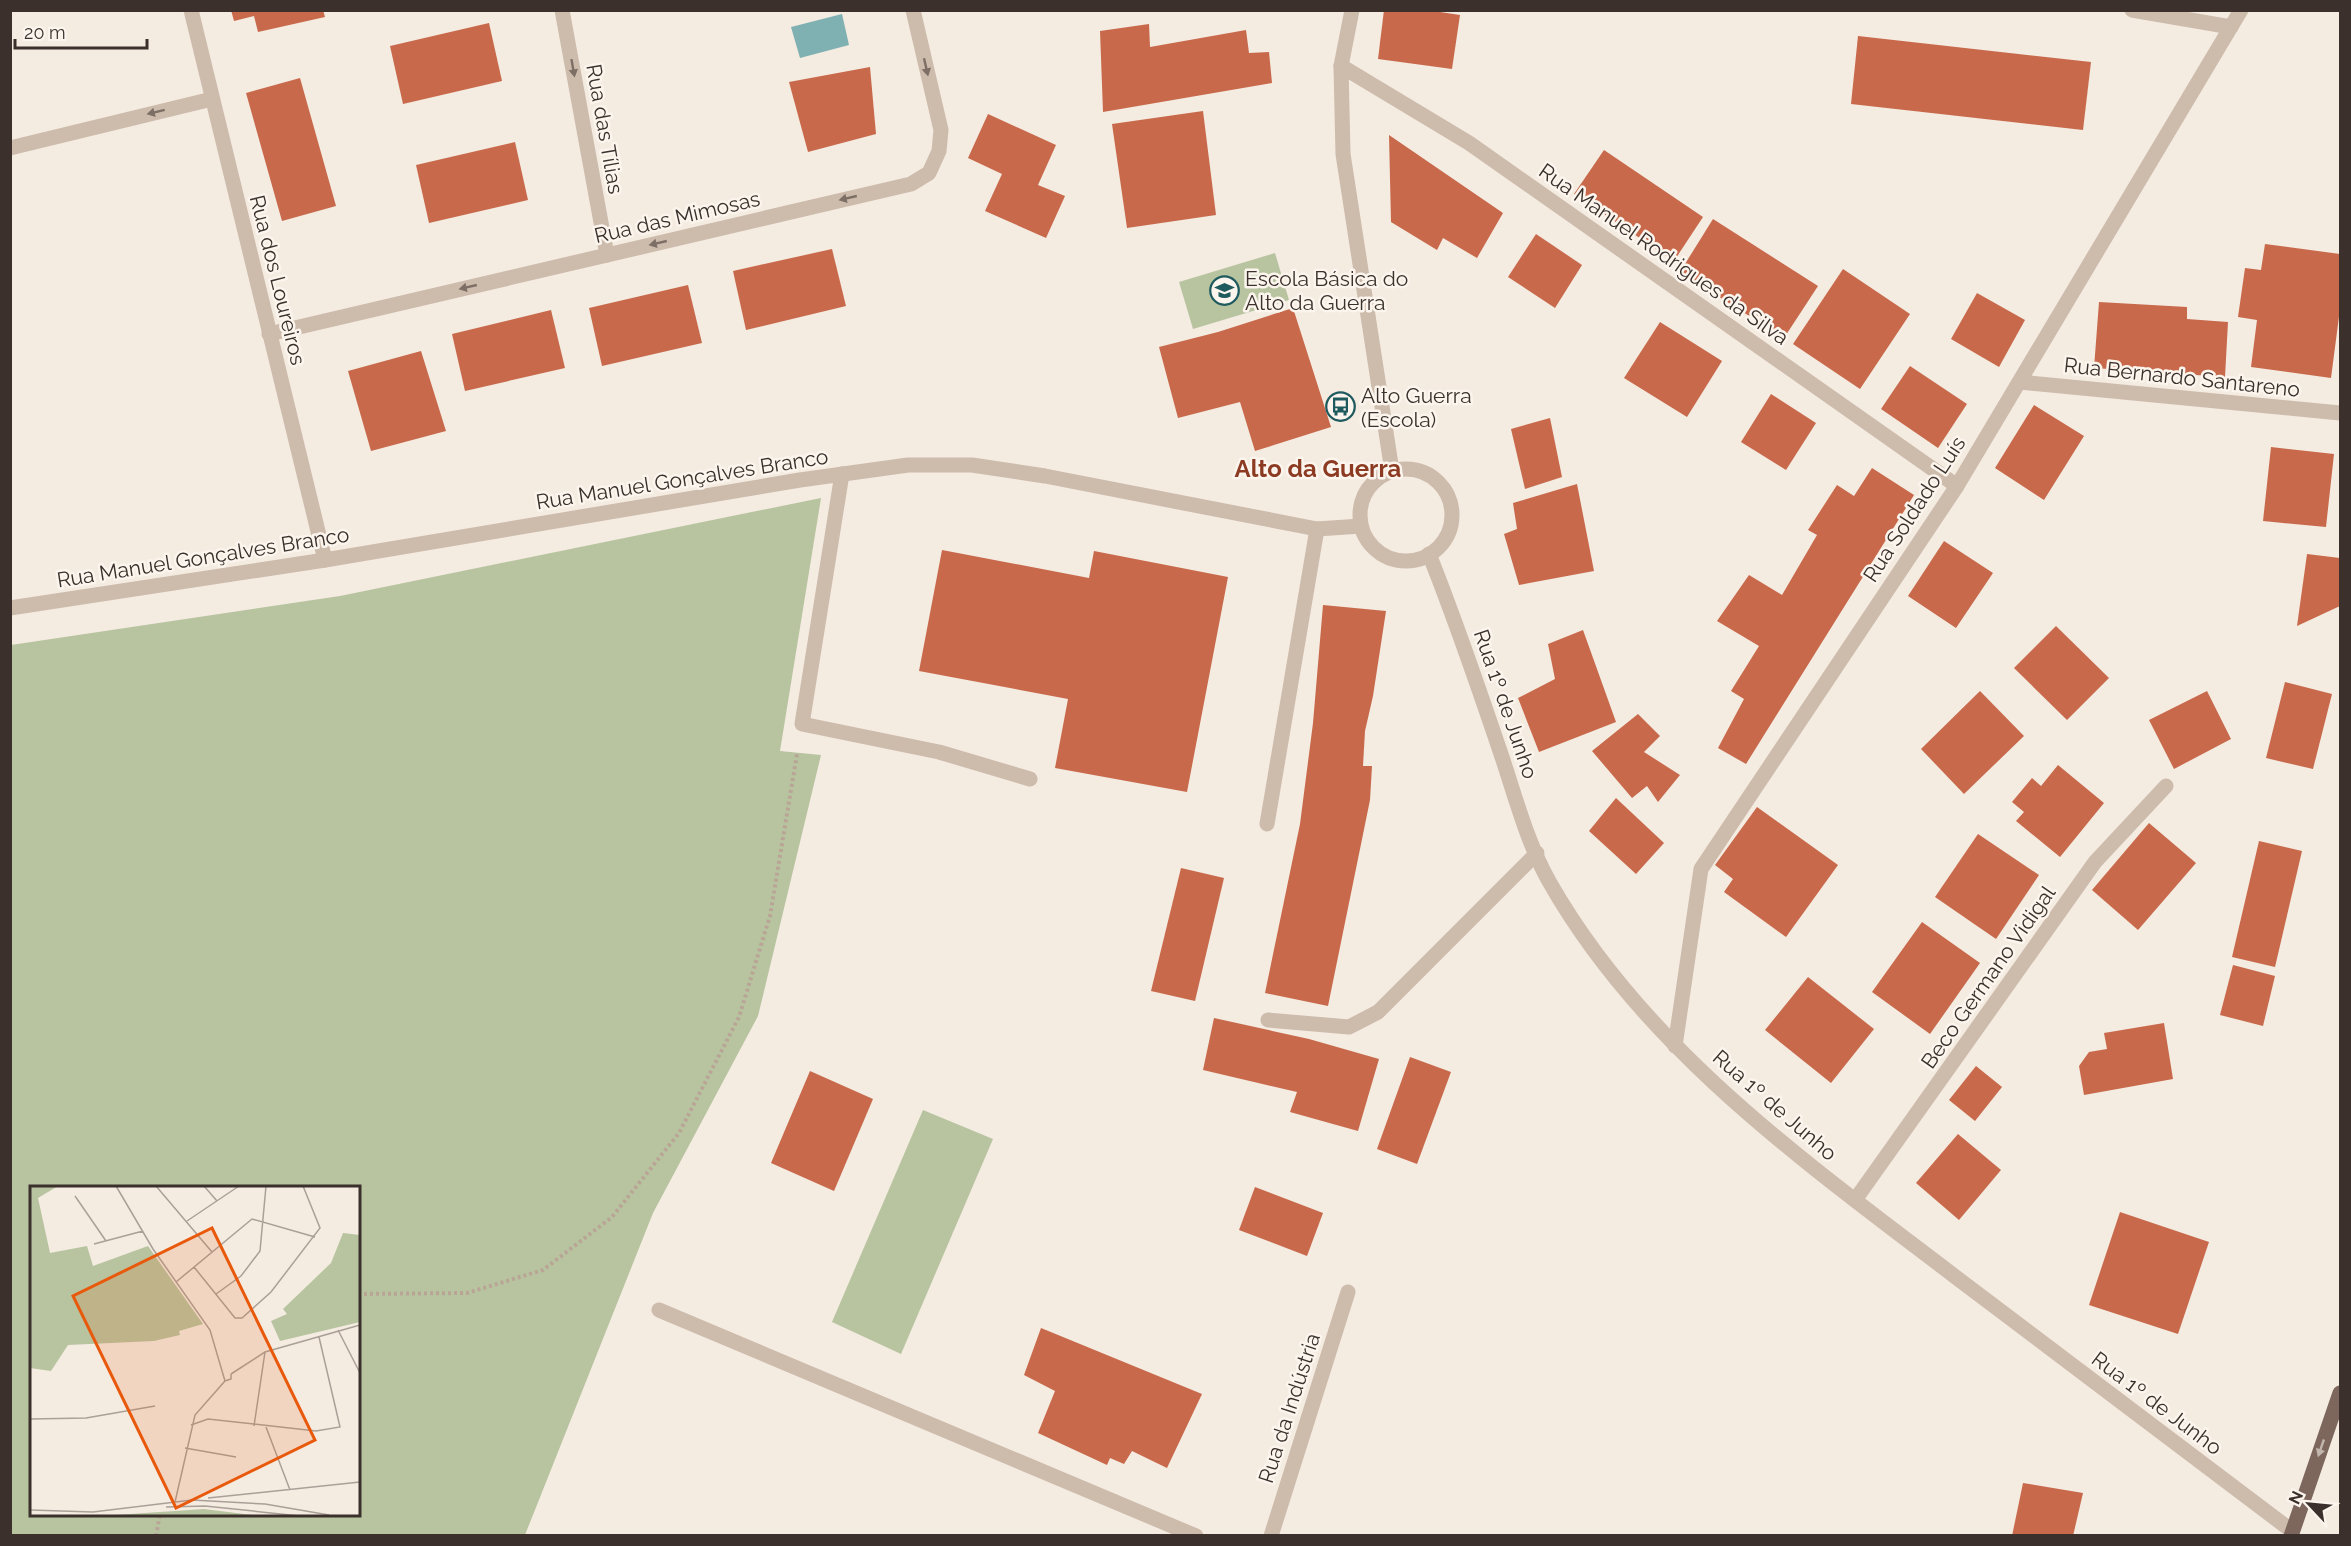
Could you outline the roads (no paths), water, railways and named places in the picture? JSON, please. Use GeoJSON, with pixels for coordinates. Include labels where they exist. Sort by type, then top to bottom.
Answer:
{"type":"FeatureCollection","features":[{"type":"Feature","properties":{"kind":"main road"},"geometry":{"type":"LineString","coordinates":[[2291,1533],[2340,1393]]}},
{"type":"Feature","properties":{"kind":"street","name":"Rua dos Loureiros"},"geometry":{"type":"LineString","coordinates":[[191,10],[325,560]]}},
{"type":"Feature","properties":{"kind":"street","name":"Rua das Tílias"},"geometry":{"type":"LineString","coordinates":[[562,10],[607,255]]}},
{"type":"Feature","properties":{"kind":"street","name":"Rua das Mimosas"},"geometry":{"type":"LineString","coordinates":[[269,334],[911,183],[929,173],[939,151],[941,129],[913,10]]}},
{"type":"Feature","properties":{"kind":"street"},"geometry":{"type":"LineString","coordinates":[[1352,10],[1341,66],[1343,154],[1392,471]]}},
{"type":"Feature","properties":{"kind":"street"},"geometry":{"type":"LineString","coordinates":[[2132,10],[2231,27]]}},
{"type":"Feature","properties":{"kind":"street","name":"Rua Soldado Luís"},"geometry":{"type":"LineString","coordinates":[[1675,1046],[1701,869],[1957,486],[2241,10]]}},
{"type":"Feature","properties":{"kind":"street","name":"Rua Manuel Rodrigues da Silva"},"geometry":{"type":"LineString","coordinates":[[1341,66],[1469,143],[1957,486]]}},
{"type":"Feature","properties":{"kind":"street"},"geometry":{"type":"LineString","coordinates":[[10,148],[212,99]]}},
{"type":"Feature","properties":{"kind":"street","name":"Rua Bernardo Santareno"},"geometry":{"type":"LineString","coordinates":[[2020,382],[2340,413]]}},
{"type":"Feature","properties":{"kind":"street","name":"Rua Manuel Gonçalves Branco"},"geometry":{"type":"LineString","coordinates":[[10,608],[325,560],[908,465],[972,465],[1057,478],[1317,529],[1360,526]]}},
{"type":"Feature","properties":{"kind":"street"},"geometry":{"type":"LineString","coordinates":[[1411,469],[1429,474],[1443,487],[1451,505],[1451,524],[1443,542],[1429,554],[1409,561],[1388,557],[1371,545],[1360,526],[1360,509],[1365,493],[1376,479],[1392,471],[1411,469]]}},
{"type":"Feature","properties":{"kind":"street"},"geometry":{"type":"LineString","coordinates":[[842,474],[802,724],[939,752],[1030,779]]}},
{"type":"Feature","properties":{"kind":"street"},"geometry":{"type":"LineString","coordinates":[[1267,824],[1317,529]]}},
{"type":"Feature","properties":{"kind":"street","name":"Rua 1º de Junho"},"geometry":{"type":"LineString","coordinates":[[1429,554],[1456,621],[1523,820],[1550,882],[1609,971],[1675,1046],[1747,1112],[1855,1200],[2291,1533]]}},
{"type":"Feature","properties":{"kind":"street","name":"Beco Germano Vidigal"},"geometry":{"type":"LineString","coordinates":[[1855,1200],[2095,862],[2166,786]]}},
{"type":"Feature","properties":{"kind":"street"},"geometry":{"type":"LineString","coordinates":[[1268,1020],[1349,1027],[1378,1012],[1537,853]]}},
{"type":"Feature","properties":{"kind":"street","name":"Rua da Indústria"},"geometry":{"type":"LineString","coordinates":[[1271,1536],[1347,1292]]}},
{"type":"Feature","properties":{"kind":"street"},"geometry":{"type":"LineString","coordinates":[[659,1310],[1196,1536]]}},
{"type":"Feature","properties":{"kind":"water"},"geometry":{"type":"Polygon","coordinates":[[[842,14],[849,45],[800,58],[791,27],[842,14]]]}},
{"type":"Feature","properties":{"kind":"place","name":"Escola Básica do Alto da Guerra"},"geometry":{"type":"Point","coordinates":[1224,290]}},
{"type":"Feature","properties":{"kind":"place","name":"Alto Guerra (Escola)"},"geometry":{"type":"Point","coordinates":[1340,407]}},
{"type":"Feature","properties":{"kind":"district","name":"Alto da Guerra"},"geometry":{"type":"Point","coordinates":[1318,468]}}]}
